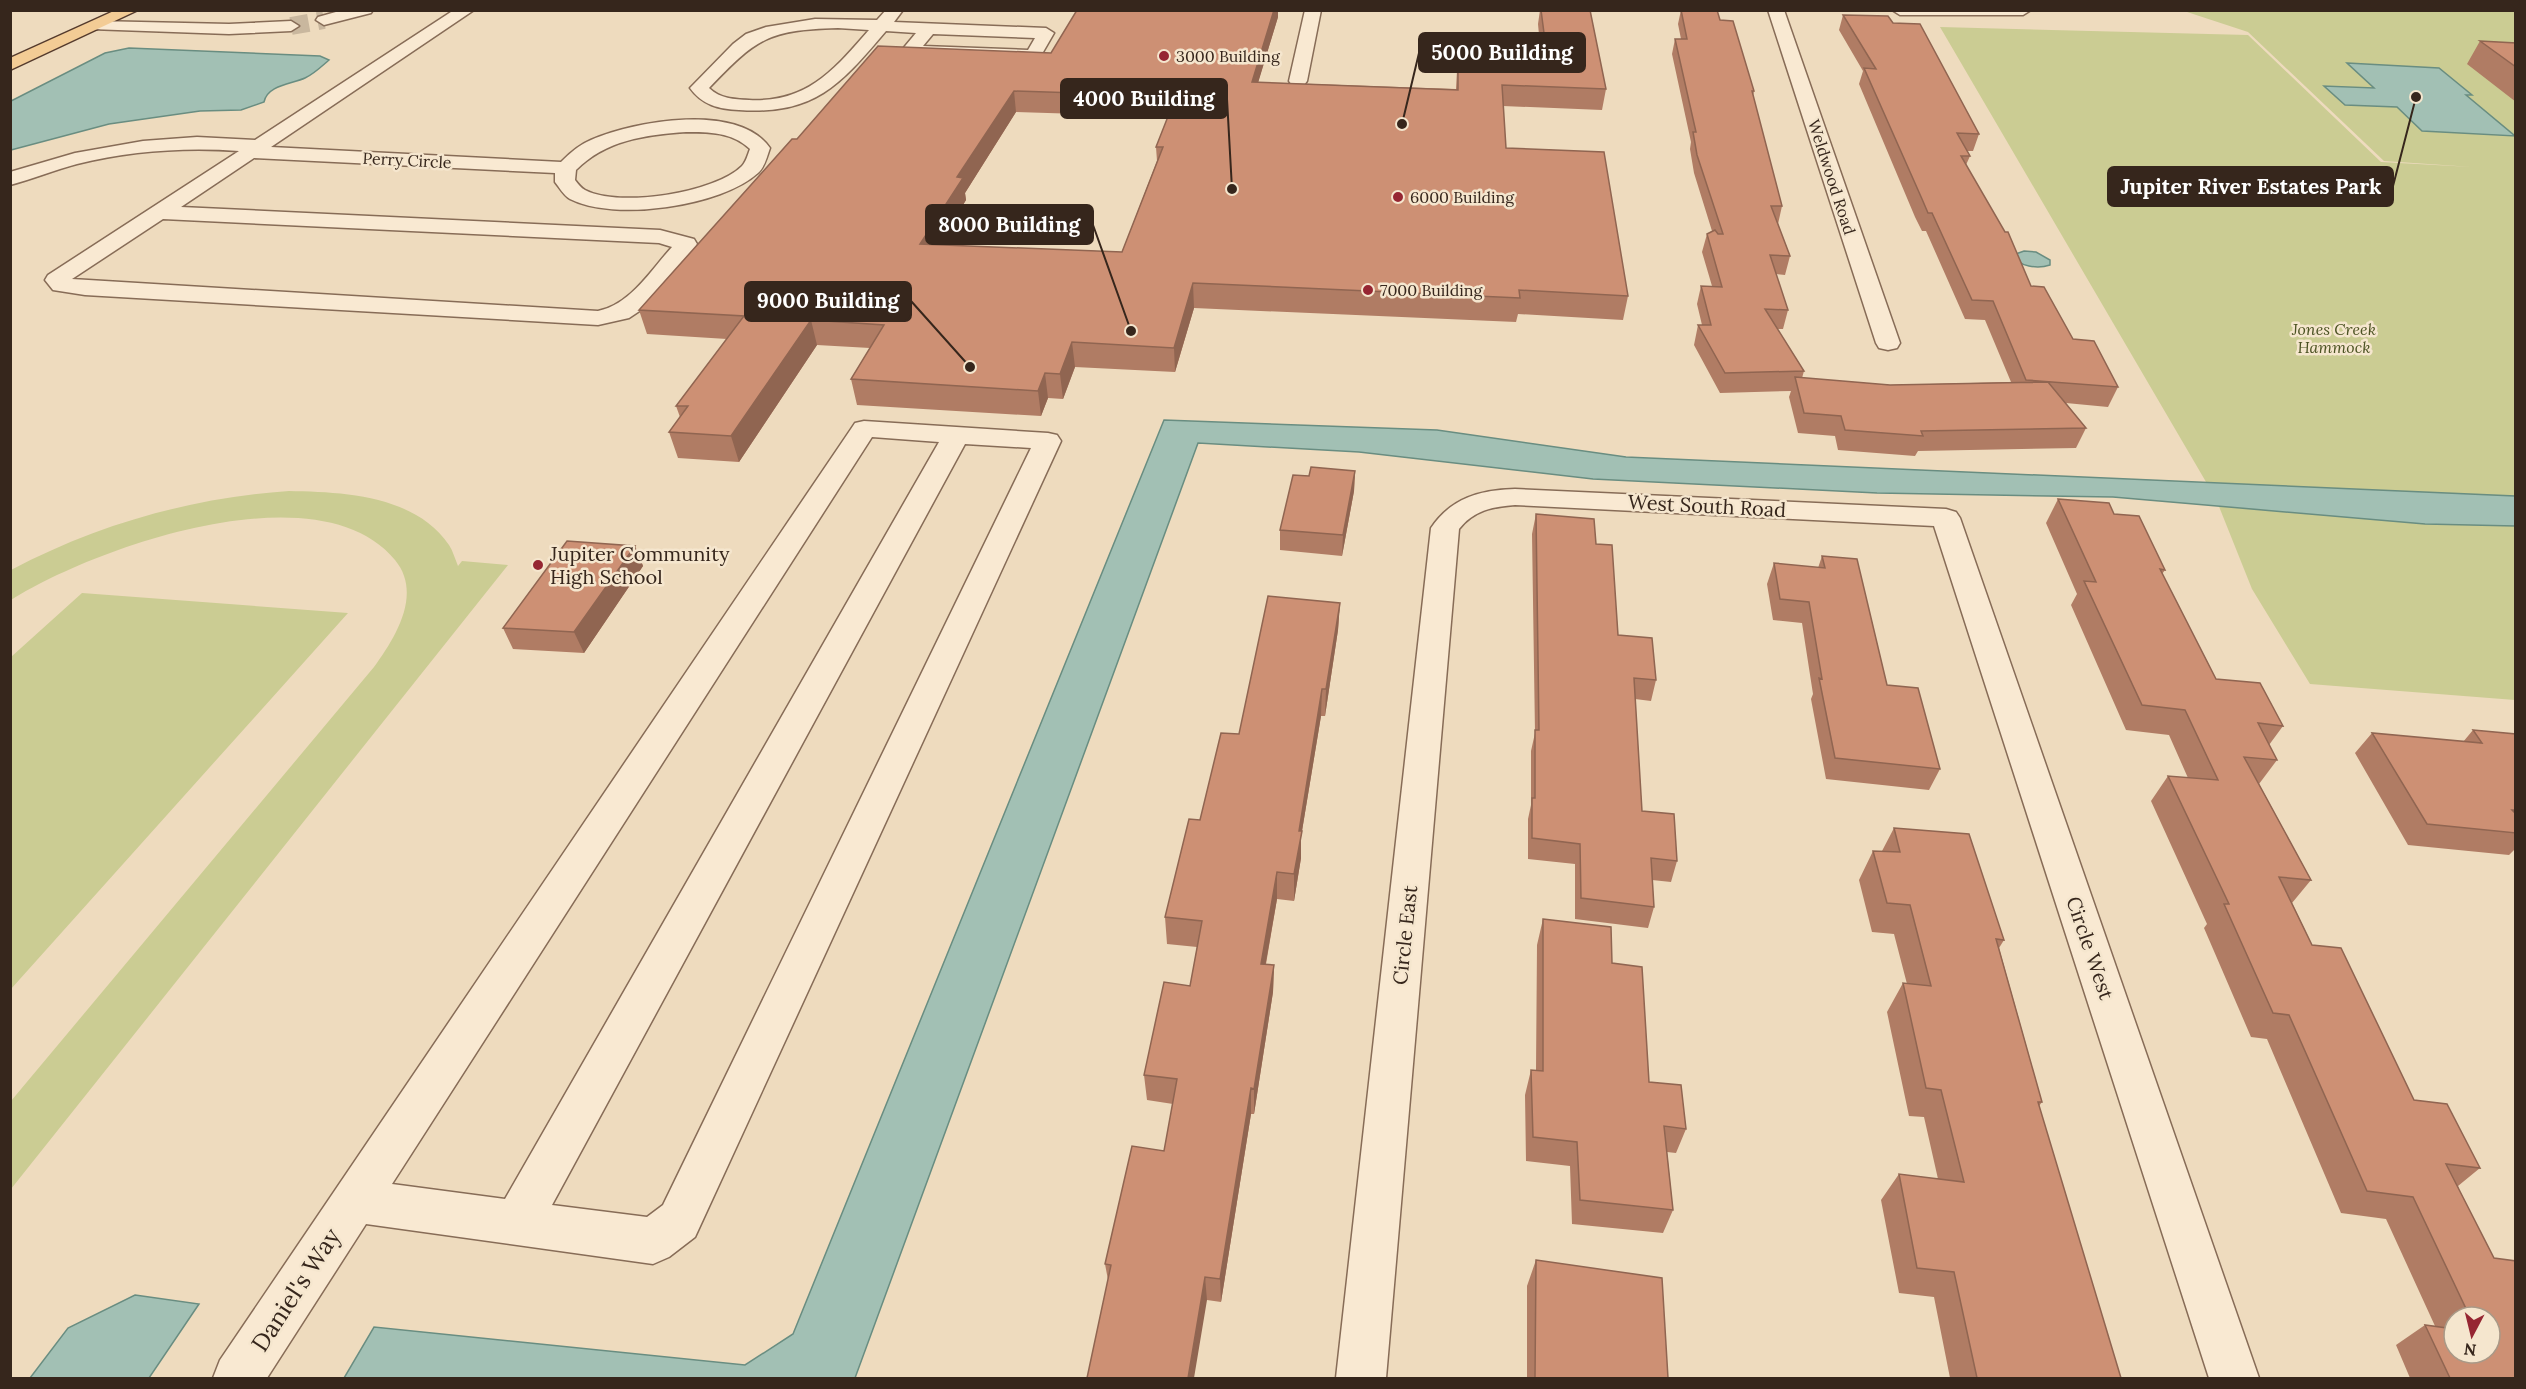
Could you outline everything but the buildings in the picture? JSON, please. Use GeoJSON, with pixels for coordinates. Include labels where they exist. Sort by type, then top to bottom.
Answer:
{"type":"FeatureCollection","features":[{"type":"Feature","properties":{"kind":"main road"},"geometry":{"type":"LineString","coordinates":[[10,65],[130,10]]}},
{"type":"Feature","properties":{"kind":"street"},"geometry":{"type":"LineString","coordinates":[[151,27],[186,10]]}},
{"type":"Feature","properties":{"kind":"street"},"geometry":{"type":"LineString","coordinates":[[324,20],[365,10]]}},
{"type":"Feature","properties":{"kind":"street"},"geometry":{"type":"LineString","coordinates":[[157,212],[660,237],[686,244],[633,305],[621,313],[598,318],[85,288],[61,285],[56,280],[157,212],[466,10]]}},
{"type":"Feature","properties":{"kind":"street"},"geometry":{"type":"LineString","coordinates":[[895,10],[880,26],[831,80],[815,93],[789,102],[764,106],[728,105],[709,99],[699,88],[749,39],[789,26],[828,24],[880,26],[928,29],[1046,33],[1033,55],[910,51],[928,29]]}},
{"type":"Feature","properties":{"kind":"street"},"geometry":{"type":"LineString","coordinates":[[1299,81],[1313,10]]}},
{"type":"Feature","properties":{"kind":"street","name":"Weldwood Road"},"geometry":{"type":"LineString","coordinates":[[1776,10],[1888,343]]}},
{"type":"Feature","properties":{"kind":"street"},"geometry":{"type":"LineString","coordinates":[[1900,10],[2023,10]]}},
{"type":"Feature","properties":{"kind":"street"},"geometry":{"type":"LineString","coordinates":[[96,26],[230,30],[291,26]]}},
{"type":"Feature","properties":{"kind":"street"},"geometry":{"type":"LineString","coordinates":[[676,126],[702,126],[739,132],[751,138],[760,148],[760,155],[750,172],[728,185],[673,201],[625,204],[592,199],[569,188],[565,182],[564,158],[630,133],[676,126]]}},
{"type":"Feature","properties":{"kind":"street","name":"Perry Circle"},"geometry":{"type":"LineString","coordinates":[[10,179],[77,159],[136,147],[189,143],[564,158]]}},
{"type":"Feature","properties":{"kind":"street","name":"Perry Circle"},"geometry":{"type":"LineString","coordinates":[[259,145],[516,147]]}},
{"type":"Feature","properties":{"kind":"street","name":"Daniel's Way"},"geometry":{"type":"LineString","coordinates":[[238,1378],[864,429],[956,435]]}},
{"type":"Feature","properties":{"kind":"street"},"geometry":{"type":"LineString","coordinates":[[354,1201],[517,1223],[653,1241],[680,1221],[1048,441],[956,435],[517,1223]]}},
{"type":"Feature","properties":{"kind":"street","name":"West South Road"},"geometry":{"type":"LineString","coordinates":[[1470,504],[1491,498],[1515,497],[1946,518]]}},
{"type":"Feature","properties":{"kind":"street","name":"Circle East"},"geometry":{"type":"LineString","coordinates":[[1361,1378],[1445,528],[1454,514],[1470,504]]}},
{"type":"Feature","properties":{"kind":"street","name":"Circle West"},"geometry":{"type":"LineString","coordinates":[[1946,518],[2234,1378]]}},
{"type":"Feature","properties":{"kind":"green space","name":"Jones Creek Hammock"},"geometry":{"type":"Polygon","coordinates":[[[2184,11],[2515,11],[2515,700],[2310,684],[2252,589],[2216,499],[1940,27],[2248,35],[2381,162],[2472,167],[2384,161],[2248,32],[2184,11]]]}},
{"type":"Feature","properties":{"kind":"green space"},"geometry":{"type":"Polygon","coordinates":[[[289,491],[354,495],[398,506],[435,528],[449,545],[458,566],[462,561],[508,565],[11,1189],[11,1101],[374,667],[390,643],[403,615],[406,587],[403,573],[395,560],[360,533],[314,520],[262,518],[205,526],[148,540],[95,559],[11,600],[11,570],[77,539],[146,516],[216,500],[289,491]]]}},
{"type":"Feature","properties":{"kind":"green space"},"geometry":{"type":"Polygon","coordinates":[[[82,593],[348,613],[11,989],[11,657],[82,593]]]}},
{"type":"Feature","properties":{"kind":"shaded area"},"geometry":{"type":"Polygon","coordinates":[[[129,48],[320,56],[329,60],[308,76],[270,92],[264,102],[241,110],[200,111],[109,124],[11,150],[11,101],[105,53],[129,48]]]}},
{"type":"Feature","properties":{"kind":"shaded area"},"geometry":{"type":"Polygon","coordinates":[[[2347,63],[2439,68],[2472,95],[2466,95],[2515,136],[2422,131],[2397,107],[2345,105],[2324,86],[2374,88],[2347,63]]]}},
{"type":"Feature","properties":{"kind":"shaded area"},"geometry":{"type":"Polygon","coordinates":[[[2024,251],[2036,252],[2050,260],[2050,265],[2034,267],[2019,262],[2013,255],[2024,251]]]}},
{"type":"Feature","properties":{"kind":"shaded area"},"geometry":{"type":"Polygon","coordinates":[[[1164,420],[1437,430],[1626,457],[2515,496],[2515,526],[2425,524],[2113,497],[1877,493],[1593,479],[1359,452],[1198,443],[855,1378],[344,1378],[374,1327],[745,1365],[793,1334],[1164,420]]]}},
{"type":"Feature","properties":{"kind":"shaded area"},"geometry":{"type":"Polygon","coordinates":[[[135,1295],[199,1304],[149,1378],[30,1378],[68,1328],[135,1295]]]}},
{"type":"Feature","properties":{"kind":"tunnel"},"geometry":{"type":"LineString","coordinates":[[291,26],[324,20]]}},
{"type":"Feature","properties":{"kind":"place","name":"3000 Building"},"geometry":{"type":"Point","coordinates":[1164,56]}},
{"type":"Feature","properties":{"kind":"place","name":"Jupiter River Estates Park"},"geometry":{"type":"Point","coordinates":[2416,97]}},
{"type":"Feature","properties":{"kind":"place","name":"5000 Building"},"geometry":{"type":"Point","coordinates":[1402,124]}},
{"type":"Feature","properties":{"kind":"place","name":"4000 Building"},"geometry":{"type":"Point","coordinates":[1232,189]}},
{"type":"Feature","properties":{"kind":"place","name":"6000 Building"},"geometry":{"type":"Point","coordinates":[1398,197]}},
{"type":"Feature","properties":{"kind":"place","name":"7000 Building"},"geometry":{"type":"Point","coordinates":[1368,290]}},
{"type":"Feature","properties":{"kind":"place","name":"8000 Building"},"geometry":{"type":"Point","coordinates":[1131,331]}},
{"type":"Feature","properties":{"kind":"place","name":"9000 Building"},"geometry":{"type":"Point","coordinates":[970,367]}},
{"type":"Feature","properties":{"kind":"place","name":"Jupiter Community High School"},"geometry":{"type":"Point","coordinates":[538,565]}}]}
